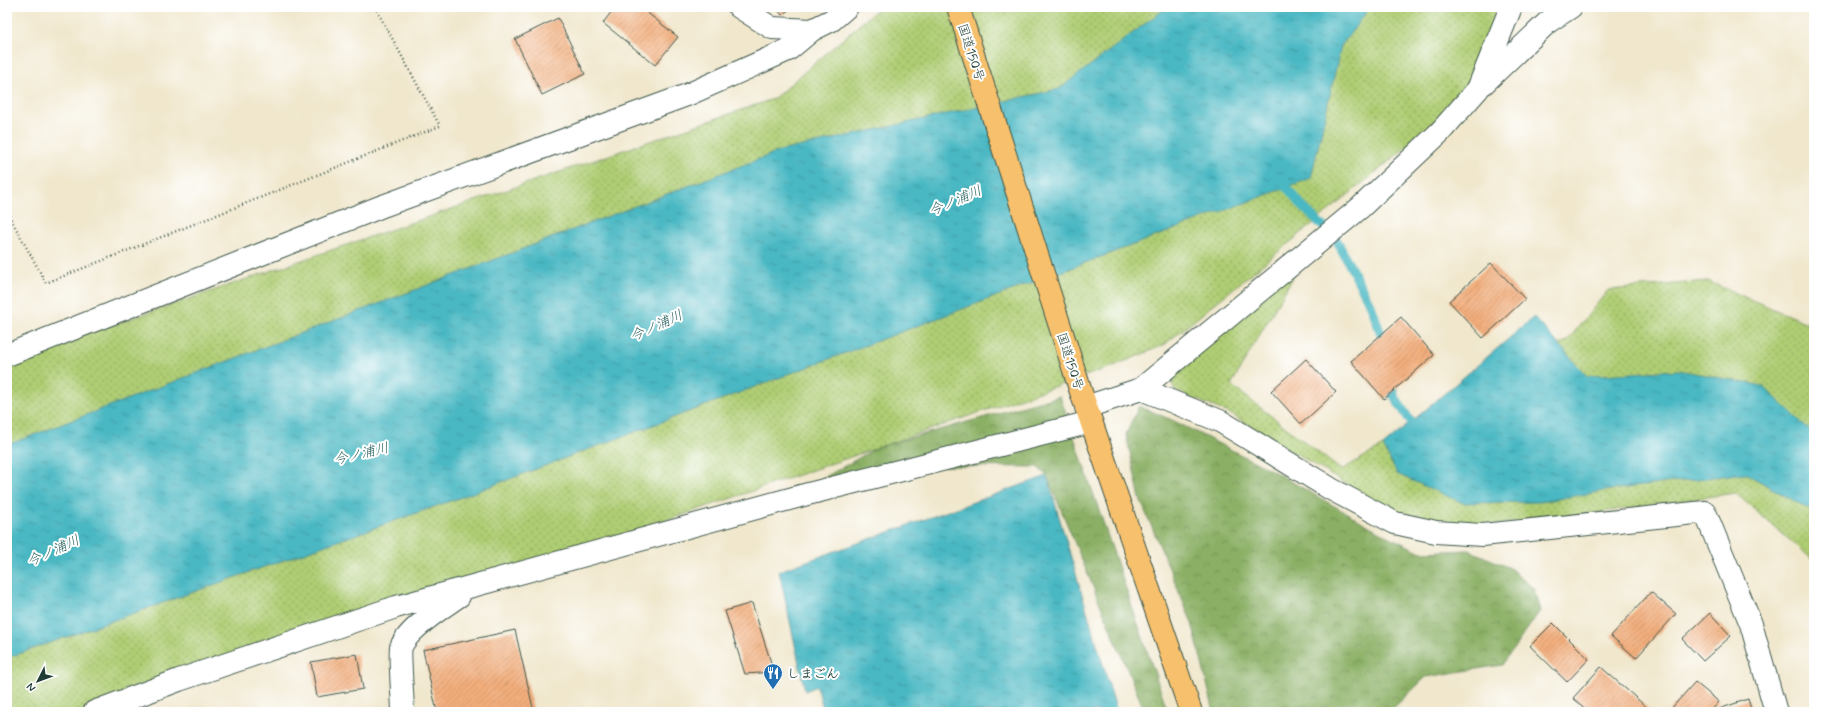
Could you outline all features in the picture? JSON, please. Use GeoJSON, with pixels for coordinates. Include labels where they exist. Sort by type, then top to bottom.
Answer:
{"type":"FeatureCollection","features":[{"type":"Feature","properties":{"kind":"highway","name":"国道150号"},"geometry":{"type":"LineString","coordinates":[[958,7],[1086,407],[1191,712]]}},
{"type":"Feature","properties":{"kind":"street"},"geometry":{"type":"LineString","coordinates":[[739,7],[772,28],[812,30]]}},
{"type":"Feature","properties":{"kind":"street"},"geometry":{"type":"LineString","coordinates":[[7,355],[380,207],[687,95],[788,50],[812,30],[832,20],[848,7]]}},
{"type":"Feature","properties":{"kind":"street"},"geometry":{"type":"LineString","coordinates":[[1478,88],[1511,7]]}},
{"type":"Feature","properties":{"kind":"street"},"geometry":{"type":"LineString","coordinates":[[94,712],[179,680],[396,607],[804,495],[1141,389],[1361,207],[1440,132],[1478,88],[1548,22],[1571,7]]}},
{"type":"Feature","properties":{"kind":"street"},"geometry":{"type":"LineString","coordinates":[[1141,389],[1220,421],[1332,488],[1395,523],[1436,532],[1482,535],[1705,512],[1751,624],[1776,712]]}},
{"type":"Feature","properties":{"kind":"street"},"geometry":{"type":"LineString","coordinates":[[403,712],[401,648],[407,638],[426,618],[471,587]]}},
{"type":"Feature","properties":{"kind":"path"},"geometry":{"type":"LineString","coordinates":[[7,212],[46,283],[440,126],[375,7]]}},
{"type":"Feature","properties":{"kind":"green space"},"geometry":{"type":"Polygon","coordinates":[[[880,7],[1507,7],[1478,89],[1164,345],[1114,366],[112,712],[7,712],[7,361],[773,99],[880,7]]]}},
{"type":"Feature","properties":{"kind":"green space"},"geometry":{"type":"Polygon","coordinates":[[[1308,251],[1231,385],[1341,470],[1568,340],[1608,290],[1707,281],[1814,326],[1814,561],[1735,493],[1547,520],[1476,526],[1390,511],[1229,413],[1175,391],[1169,375],[1308,251]]]}},
{"type":"Feature","properties":{"kind":"green space"},"geometry":{"type":"Polygon","coordinates":[[[1060,396],[1168,712],[1145,712],[1047,476],[1037,467],[919,466],[783,501],[878,447],[1060,396]]]}},
{"type":"Feature","properties":{"kind":"green space"},"geometry":{"type":"Polygon","coordinates":[[[1139,406],[1172,420],[1273,471],[1387,536],[1421,552],[1469,550],[1510,568],[1534,589],[1540,611],[1502,665],[1426,677],[1389,712],[1214,712],[1192,623],[1140,499],[1126,434],[1139,406]]]}},
{"type":"Feature","properties":{"kind":"water","name":"今ノ浦川"},"geometry":{"type":"Polygon","coordinates":[[[1167,7],[1370,7],[1341,46],[1311,178],[459,498],[7,658],[7,445],[780,151],[1059,89],[1167,7]]]}},
{"type":"Feature","properties":{"kind":"water"},"geometry":{"type":"Polygon","coordinates":[[[1534,317],[1587,376],[1678,370],[1763,386],[1814,434],[1814,512],[1745,473],[1610,490],[1539,502],[1463,503],[1397,474],[1383,446],[1534,317]]]}},
{"type":"Feature","properties":{"kind":"water"},"geometry":{"type":"Polygon","coordinates":[[[1047,476],[1117,712],[824,712],[817,686],[805,691],[779,571],[1047,476]]]}},
{"type":"Feature","properties":{"kind":"building"},"geometry":{"type":"Polygon","coordinates":[[[615,7],[640,7],[678,37],[655,65],[603,23],[615,7]]]}},
{"type":"Feature","properties":{"kind":"building"},"geometry":{"type":"Polygon","coordinates":[[[775,7],[792,7],[782,15],[775,7]]]}},
{"type":"Feature","properties":{"kind":"building"},"geometry":{"type":"Polygon","coordinates":[[[558,18],[585,74],[542,95],[515,39],[558,18]]]}},
{"type":"Feature","properties":{"kind":"building"},"geometry":{"type":"Polygon","coordinates":[[[1491,263],[1525,299],[1483,338],[1449,301],[1491,263]]]}},
{"type":"Feature","properties":{"kind":"building"},"geometry":{"type":"Polygon","coordinates":[[[1401,317],[1434,355],[1384,399],[1351,361],[1401,317]]]}},
{"type":"Feature","properties":{"kind":"building"},"geometry":{"type":"Polygon","coordinates":[[[1306,359],[1336,392],[1301,424],[1271,391],[1306,359]]]}},
{"type":"Feature","properties":{"kind":"building"},"geometry":{"type":"Polygon","coordinates":[[[1651,592],[1676,614],[1636,658],[1611,636],[1651,592]]]}},
{"type":"Feature","properties":{"kind":"building"},"geometry":{"type":"Polygon","coordinates":[[[752,603],[774,672],[745,674],[725,611],[752,603]]]}},
{"type":"Feature","properties":{"kind":"building"},"geometry":{"type":"Polygon","coordinates":[[[1710,613],[1731,636],[1703,661],[1682,639],[1710,613]]]}},
{"type":"Feature","properties":{"kind":"building"},"geometry":{"type":"Polygon","coordinates":[[[1553,623],[1589,659],[1567,682],[1530,646],[1553,623]]]}},
{"type":"Feature","properties":{"kind":"building"},"geometry":{"type":"Polygon","coordinates":[[[515,630],[534,712],[437,712],[423,650],[515,630]]]}},
{"type":"Feature","properties":{"kind":"building"},"geometry":{"type":"Polygon","coordinates":[[[357,654],[363,689],[317,697],[311,662],[357,654]]]}},
{"type":"Feature","properties":{"kind":"building"},"geometry":{"type":"Polygon","coordinates":[[[1601,667],[1652,712],[1589,712],[1573,698],[1601,667]]]}},
{"type":"Feature","properties":{"kind":"building"},"geometry":{"type":"Polygon","coordinates":[[[1695,682],[1719,702],[1710,712],[1668,712],[1695,682]]]}},
{"type":"Feature","properties":{"kind":"building"},"geometry":{"type":"Polygon","coordinates":[[[1748,699],[1752,712],[1720,712],[1719,709],[1748,699]]]}},
{"type":"Feature","properties":{"kind":"waterway"},"geometry":{"type":"LineString","coordinates":[[1279,178],[1304,208],[1336,239],[1372,308],[1385,346]]}},
{"type":"Feature","properties":{"kind":"waterway"},"geometry":{"type":"LineString","coordinates":[[1391,380],[1394,396],[1411,422],[1419,430]]}},
{"type":"Feature","properties":{"kind":"place","name":"しまごん"},"geometry":{"type":"Point","coordinates":[773,690]}}]}
